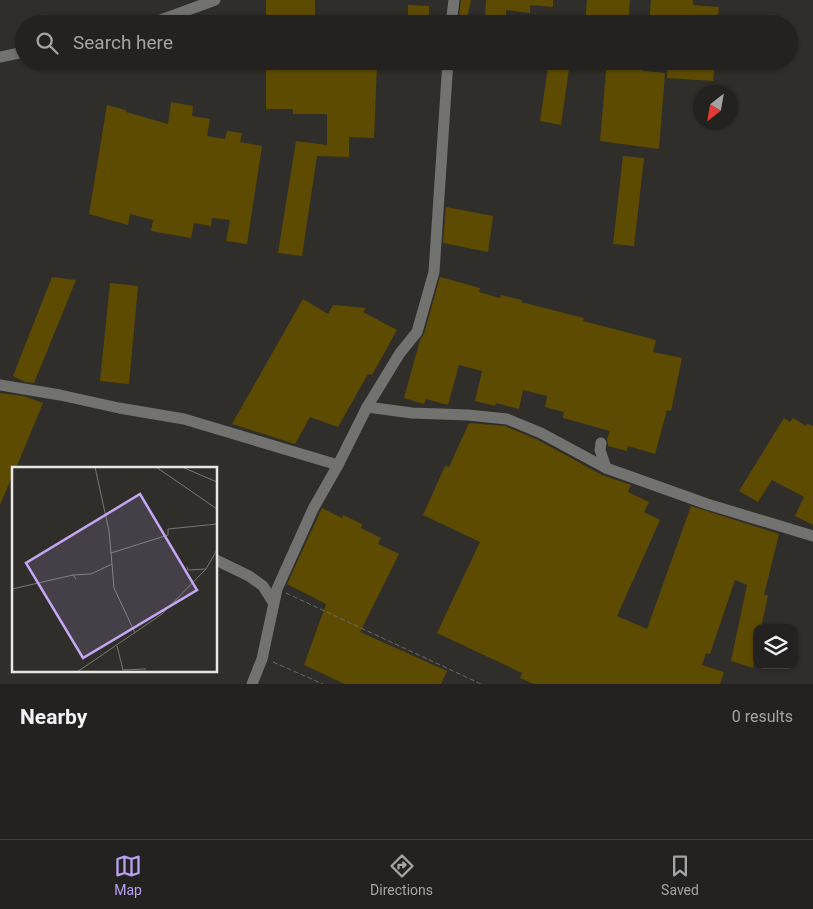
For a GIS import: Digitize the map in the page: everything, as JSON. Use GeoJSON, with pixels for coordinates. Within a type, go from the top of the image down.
{"type":"FeatureCollection","features":[{"type":"Feature","properties":{"kind":"street"},"geometry":{"type":"LineString","coordinates":[[174,15],[215,0]]}},
{"type":"Feature","properties":{"kind":"street"},"geometry":{"type":"LineString","coordinates":[[452,15],[454,0]]}},
{"type":"Feature","properties":{"kind":"street"},"geometry":{"type":"LineString","coordinates":[[0,57],[15,54]]}},
{"type":"Feature","properties":{"kind":"street"},"geometry":{"type":"LineString","coordinates":[[252,684],[262,659],[276,588],[313,509],[338,466],[367,406],[400,353],[417,332],[434,272],[447,70]]}},
{"type":"Feature","properties":{"kind":"street"},"geometry":{"type":"LineString","coordinates":[[0,385],[184,419],[338,466]]}},
{"type":"Feature","properties":{"kind":"street"},"geometry":{"type":"LineString","coordinates":[[367,406],[412,413],[508,419],[541,433],[606,468],[707,504],[813,536]]}},
{"type":"Feature","properties":{"kind":"street"},"geometry":{"type":"LineString","coordinates":[[601,443],[600,450],[606,468]]}},
{"type":"Feature","properties":{"kind":"street"},"geometry":{"type":"LineString","coordinates":[[218,561],[249,576],[263,586],[274,602]]}},
{"type":"Feature","properties":{"kind":"path"},"geometry":{"type":"LineString","coordinates":[[276,588],[481,684]]}},
{"type":"Feature","properties":{"kind":"path"},"geometry":{"type":"LineString","coordinates":[[262,659],[280,664],[323,684]]}},
{"type":"Feature","properties":{"kind":"building"},"geometry":{"type":"Polygon","coordinates":[[[266,0],[315,0],[315,15],[266,15],[266,0]]]}},
{"type":"Feature","properties":{"kind":"building"},"geometry":{"type":"Polygon","coordinates":[[[461,0],[471,0],[468,15],[459,15],[461,0]]]}},
{"type":"Feature","properties":{"kind":"building"},"geometry":{"type":"Polygon","coordinates":[[[486,0],[553,0],[553,7],[530,5],[530,13],[506,10],[506,15],[485,15],[486,0]]]}},
{"type":"Feature","properties":{"kind":"building"},"geometry":{"type":"Polygon","coordinates":[[[587,0],[630,0],[629,15],[586,15],[587,0]]]}},
{"type":"Feature","properties":{"kind":"building"},"geometry":{"type":"Polygon","coordinates":[[[651,0],[693,0],[693,5],[719,7],[718,15],[650,15],[651,0]]]}},
{"type":"Feature","properties":{"kind":"building"},"geometry":{"type":"Polygon","coordinates":[[[408,5],[429,6],[429,15],[408,15],[408,5]]]}},
{"type":"Feature","properties":{"kind":"building"},"geometry":{"type":"Polygon","coordinates":[[[266,70],[377,70],[374,138],[349,137],[349,157],[317,156],[302,256],[278,253],[296,141],[327,145],[327,114],[293,114],[293,109],[266,109],[266,70]]]}},
{"type":"Feature","properties":{"kind":"building"},"geometry":{"type":"Polygon","coordinates":[[[548,70],[569,70],[561,125],[540,121],[548,70]]]}},
{"type":"Feature","properties":{"kind":"building"},"geometry":{"type":"Polygon","coordinates":[[[606,70],[643,70],[665,73],[659,149],[600,141],[606,70]]]}},
{"type":"Feature","properties":{"kind":"building"},"geometry":{"type":"Polygon","coordinates":[[[667,70],[714,70],[713,81],[667,78],[667,70]]]}},
{"type":"Feature","properties":{"kind":"building"},"geometry":{"type":"Polygon","coordinates":[[[171,102],[193,106],[192,116],[210,119],[207,136],[225,139],[227,131],[242,133],[240,142],[262,146],[247,244],[226,241],[230,220],[212,218],[211,226],[194,223],[191,238],[151,231],[153,220],[130,214],[128,225],[89,214],[107,105],[168,124],[171,102]]]}},
{"type":"Feature","properties":{"kind":"building"},"geometry":{"type":"Polygon","coordinates":[[[623,156],[644,158],[634,246],[613,244],[623,156]]]}},
{"type":"Feature","properties":{"kind":"building"},"geometry":{"type":"Polygon","coordinates":[[[446,207],[493,216],[488,252],[443,243],[446,207]]]}},
{"type":"Feature","properties":{"kind":"building"},"geometry":{"type":"Polygon","coordinates":[[[52,277],[76,280],[34,383],[25,382],[13,376],[52,277]]]}},
{"type":"Feature","properties":{"kind":"building"},"geometry":{"type":"Polygon","coordinates":[[[440,277],[480,288],[479,292],[500,298],[501,295],[522,300],[521,302],[584,318],[583,321],[656,340],[653,352],[682,358],[671,411],[667,410],[655,454],[628,446],[627,451],[608,446],[607,439],[610,431],[563,418],[564,412],[545,407],[547,396],[523,390],[519,409],[496,403],[495,406],[475,401],[482,371],[459,365],[448,405],[426,399],[424,404],[404,398],[440,277]]]}},
{"type":"Feature","properties":{"kind":"building"},"geometry":{"type":"Polygon","coordinates":[[[110,283],[138,286],[129,384],[100,381],[110,283]]]}},
{"type":"Feature","properties":{"kind":"building"},"geometry":{"type":"Polygon","coordinates":[[[303,299],[328,314],[333,305],[366,308],[363,312],[397,330],[372,375],[368,374],[338,427],[310,417],[295,444],[232,424],[303,299]]]}},
{"type":"Feature","properties":{"kind":"building"},"geometry":{"type":"Polygon","coordinates":[[[0,393],[23,396],[43,403],[16,467],[12,467],[12,477],[0,505],[0,393]]]}},
{"type":"Feature","properties":{"kind":"building"},"geometry":{"type":"Polygon","coordinates":[[[784,418],[790,422],[793,418],[806,426],[807,424],[813,426],[813,525],[795,516],[804,497],[772,480],[758,502],[739,491],[784,418]]]}},
{"type":"Feature","properties":{"kind":"building"},"geometry":{"type":"Polygon","coordinates":[[[469,423],[505,426],[538,440],[602,475],[631,485],[628,492],[649,502],[644,512],[660,520],[617,616],[647,629],[691,506],[779,534],[764,595],[768,595],[762,624],[753,624],[753,668],[731,661],[747,585],[735,580],[710,654],[706,653],[702,665],[724,672],[720,684],[534,684],[520,678],[522,673],[437,633],[480,542],[423,515],[445,466],[449,467],[469,423]]]}},
{"type":"Feature","properties":{"kind":"building"},"geometry":{"type":"Polygon","coordinates":[[[322,508],[342,518],[343,515],[362,524],[361,528],[381,538],[378,544],[399,554],[360,632],[447,671],[441,684],[345,684],[304,665],[326,604],[287,584],[322,508]]]}}]}
